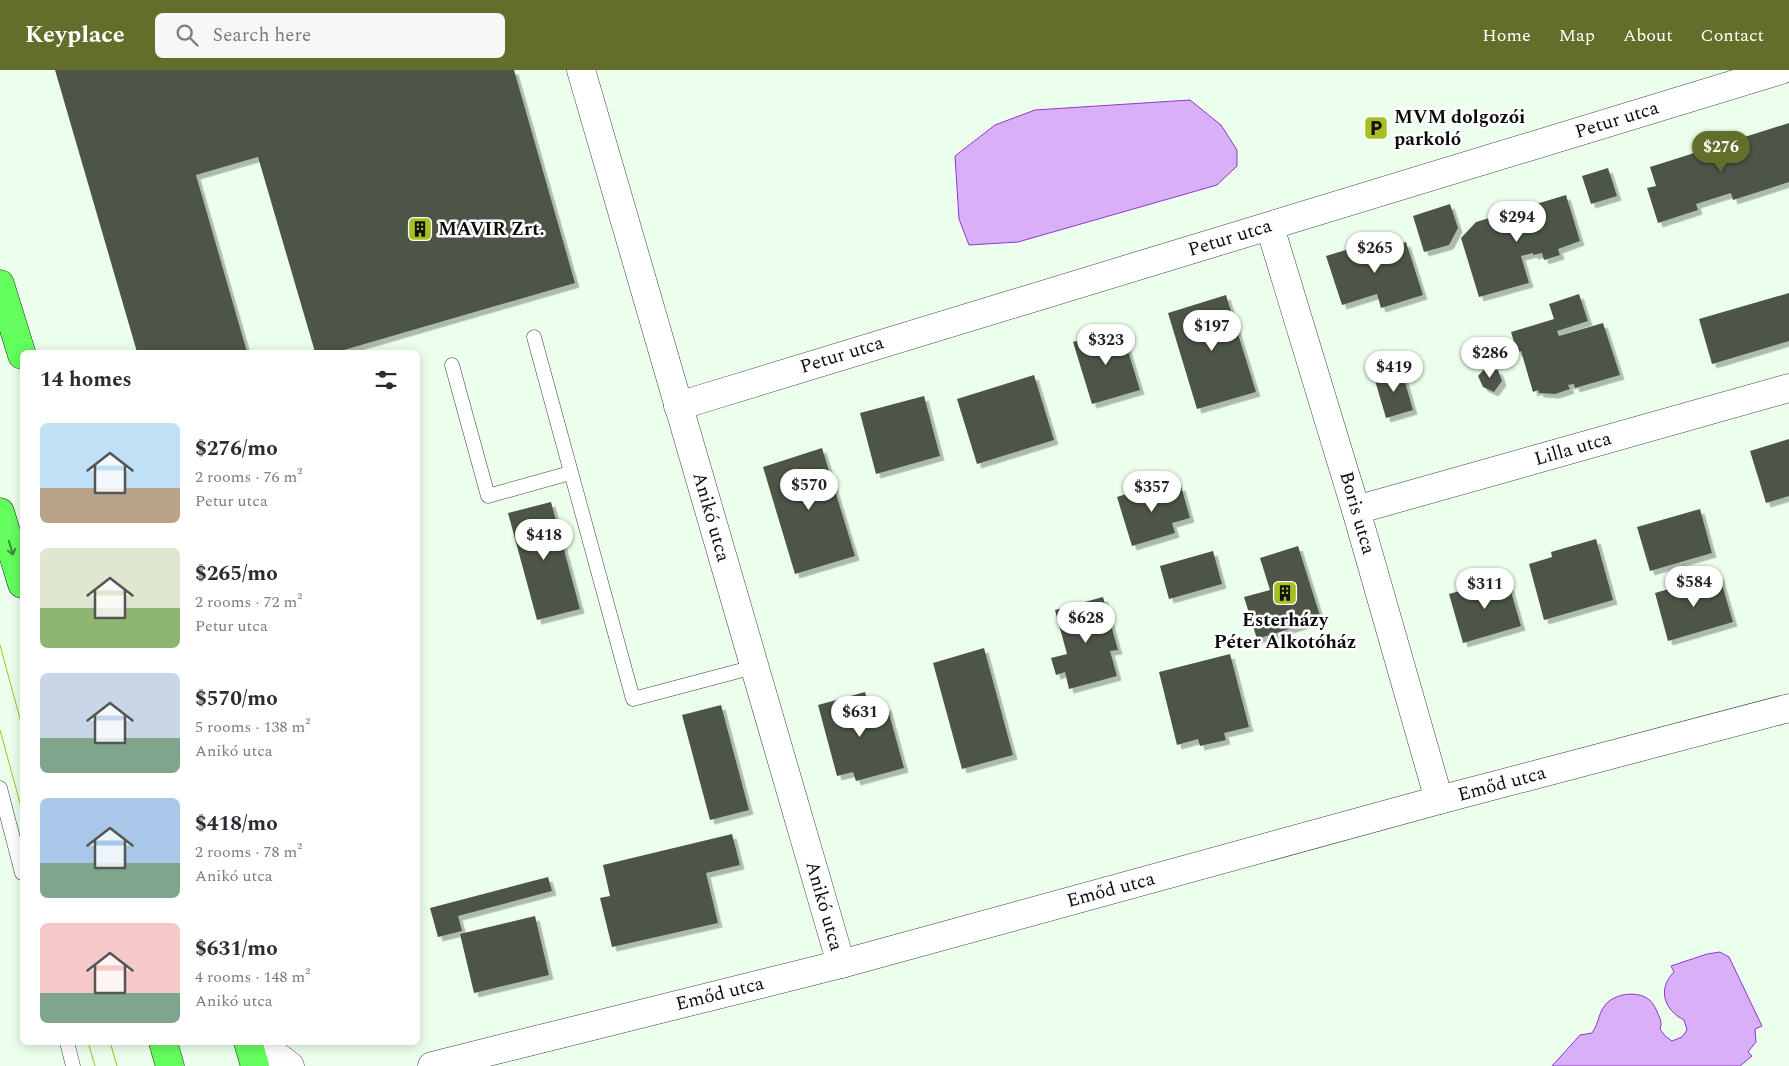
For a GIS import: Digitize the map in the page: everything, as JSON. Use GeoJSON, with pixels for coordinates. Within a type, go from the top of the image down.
{"type":"FeatureCollection","features":[{"type":"Feature","properties":{"kind":"main road"},"geometry":{"type":"LineString","coordinates":[[0,284],[20,350]]}},
{"type":"Feature","properties":{"kind":"main road"},"geometry":{"type":"LineString","coordinates":[[0,512],[20,577]]}},
{"type":"Feature","properties":{"kind":"main road"},"geometry":{"type":"LineString","coordinates":[[164,1045],[170,1066]]}},
{"type":"Feature","properties":{"kind":"main road"},"geometry":{"type":"LineString","coordinates":[[249,1045],[255,1066]]}},
{"type":"Feature","properties":{"kind":"street","name":"Anikó utca"},"geometry":{"type":"LineString","coordinates":[[582,70],[841,964]]}},
{"type":"Feature","properties":{"kind":"street","name":"Petur utca"},"geometry":{"type":"LineString","coordinates":[[678,406],[1781,70]]}},
{"type":"Feature","properties":{"kind":"street","name":"Boris utca"},"geometry":{"type":"LineString","coordinates":[[1270,226],[1356,510],[1439,800]]}},
{"type":"Feature","properties":{"kind":"street","name":"Lilla utca"},"geometry":{"type":"LineString","coordinates":[[1356,510],[1789,388]]}},
{"type":"Feature","properties":{"kind":"street","name":"Emőd utca"},"geometry":{"type":"LineString","coordinates":[[432,1066],[841,964],[1439,800],[1789,708]]}},
{"type":"Feature","properties":{"kind":"street"},"geometry":{"type":"LineString","coordinates":[[262,1045],[290,1066]]}},
{"type":"Feature","properties":{"kind":"lane"},"geometry":{"type":"LineString","coordinates":[[534,337],[633,699],[754,667]]}},
{"type":"Feature","properties":{"kind":"lane"},"geometry":{"type":"LineString","coordinates":[[452,365],[488,496],[570,473]]}},
{"type":"Feature","properties":{"kind":"lane"},"geometry":{"type":"LineString","coordinates":[[0,788],[20,865]]}},
{"type":"Feature","properties":{"kind":"lane"},"geometry":{"type":"LineString","coordinates":[[68,1045],[73,1066]]}},
{"type":"Feature","properties":{"kind":"shaded area"},"geometry":{"type":"Polygon","coordinates":[[[1190,100],[1221,125],[1237,150],[1237,166],[1217,185],[1018,242],[969,245],[959,219],[955,156],[995,125],[1035,110],[1190,100]]]}},
{"type":"Feature","properties":{"kind":"shaded area"},"geometry":{"type":"Polygon","coordinates":[[[1720,952],[1729,957],[1762,1026],[1755,1029],[1756,1042],[1748,1052],[1752,1056],[1740,1066],[1552,1066],[1580,1035],[1592,1033],[1607,1003],[1624,995],[1644,996],[1649,999],[1661,1021],[1660,1029],[1665,1036],[1672,1041],[1682,1037],[1687,1030],[1684,1020],[1672,1011],[1665,999],[1666,985],[1674,972],[1671,966],[1707,954],[1720,952]]]}},
{"type":"Feature","properties":{"kind":"building","name":"MAVIR Zrt."},"geometry":{"type":"Polygon","coordinates":[[[55,70],[514,70],[575,283],[344,350],[314,350],[258,157],[196,175],[246,350],[136,350],[55,70]]]}},
{"type":"Feature","properties":{"kind":"building"},"geometry":{"type":"Polygon","coordinates":[[[1789,123],[1789,182],[1733,200],[1731,193],[1696,204],[1698,210],[1658,223],[1647,188],[1656,186],[1650,167],[1789,123]]]}},
{"type":"Feature","properties":{"kind":"building"},"geometry":{"type":"Polygon","coordinates":[[[1608,168],[1617,196],[1591,204],[1582,176],[1608,168]]]}},
{"type":"Feature","properties":{"kind":"building"},"geometry":{"type":"Polygon","coordinates":[[[1566,195],[1580,241],[1558,249],[1560,255],[1544,260],[1542,253],[1521,256],[1529,283],[1479,297],[1461,238],[1476,222],[1566,195]]]}},
{"type":"Feature","properties":{"kind":"building"},"geometry":{"type":"Polygon","coordinates":[[[1450,204],[1458,228],[1449,245],[1424,252],[1413,216],[1450,204]]]}},
{"type":"Feature","properties":{"kind":"building"},"geometry":{"type":"Polygon","coordinates":[[[1372,242],[1374,251],[1406,242],[1423,295],[1381,308],[1377,294],[1342,305],[1326,256],[1372,242]]]}},
{"type":"Feature","properties":{"kind":"building"},"geometry":{"type":"Polygon","coordinates":[[[1789,293],[1789,341],[1712,364],[1699,319],[1789,293]]]}},
{"type":"Feature","properties":{"kind":"building"},"geometry":{"type":"Polygon","coordinates":[[[1579,294],[1588,321],[1557,331],[1559,336],[1603,323],[1620,375],[1575,388],[1574,384],[1568,385],[1570,389],[1555,394],[1539,393],[1538,390],[1533,392],[1521,351],[1517,352],[1511,332],[1554,319],[1549,304],[1579,294]]]}},
{"type":"Feature","properties":{"kind":"building"},"geometry":{"type":"Polygon","coordinates":[[[1226,295],[1256,392],[1197,409],[1168,313],[1226,295]]]}},
{"type":"Feature","properties":{"kind":"building"},"geometry":{"type":"Polygon","coordinates":[[[1121,328],[1140,390],[1092,404],[1073,342],[1121,328]]]}},
{"type":"Feature","properties":{"kind":"building"},"geometry":{"type":"Polygon","coordinates":[[[1486,367],[1498,370],[1502,381],[1494,392],[1483,387],[1478,376],[1486,367]]]}},
{"type":"Feature","properties":{"kind":"building"},"geometry":{"type":"Polygon","coordinates":[[[1401,368],[1413,410],[1386,418],[1374,377],[1401,368]]]}},
{"type":"Feature","properties":{"kind":"building"},"geometry":{"type":"Polygon","coordinates":[[[1034,375],[1054,440],[977,464],[957,399],[1034,375]]]}},
{"type":"Feature","properties":{"kind":"building"},"geometry":{"type":"Polygon","coordinates":[[[924,396],[940,456],[876,474],[860,413],[924,396]]]}},
{"type":"Feature","properties":{"kind":"building"},"geometry":{"type":"Polygon","coordinates":[[[1789,439],[1789,496],[1766,503],[1750,451],[1789,439]]]}},
{"type":"Feature","properties":{"kind":"building"},"geometry":{"type":"Polygon","coordinates":[[[822,448],[855,556],[795,574],[763,467],[822,448]]]}},
{"type":"Feature","properties":{"kind":"building"},"geometry":{"type":"Polygon","coordinates":[[[1160,483],[1163,492],[1181,486],[1190,518],[1172,523],[1175,533],[1132,546],[1117,497],[1160,483]]]}},
{"type":"Feature","properties":{"kind":"building"},"geometry":{"type":"Polygon","coordinates":[[[551,502],[580,609],[537,620],[508,513],[551,502]]]}},
{"type":"Feature","properties":{"kind":"building"},"geometry":{"type":"Polygon","coordinates":[[[1700,509],[1712,553],[1650,571],[1637,527],[1700,509]]]}},
{"type":"Feature","properties":{"kind":"building"},"geometry":{"type":"Polygon","coordinates":[[[1596,539],[1613,600],[1544,620],[1529,564],[1552,557],[1551,552],[1596,539]]]}},
{"type":"Feature","properties":{"kind":"building","name":"Esterházy Péter Alkotóház"},"geometry":{"type":"Polygon","coordinates":[[[1298,546],[1321,619],[1257,639],[1244,597],[1270,590],[1260,558],[1298,546]]]}},
{"type":"Feature","properties":{"kind":"building"},"geometry":{"type":"Polygon","coordinates":[[[1213,551],[1222,584],[1169,599],[1160,566],[1213,551]]]}},
{"type":"Feature","properties":{"kind":"building"},"geometry":{"type":"Polygon","coordinates":[[[1719,574],[1733,622],[1668,641],[1655,593],[1719,574]]]}},
{"type":"Feature","properties":{"kind":"building"},"geometry":{"type":"Polygon","coordinates":[[[1507,578],[1521,626],[1463,643],[1449,594],[1507,578]]]}},
{"type":"Feature","properties":{"kind":"building"},"geometry":{"type":"Polygon","coordinates":[[[1103,597],[1118,650],[1110,651],[1117,676],[1069,689],[1065,672],[1056,675],[1051,658],[1067,654],[1055,610],[1103,597]]]}},
{"type":"Feature","properties":{"kind":"building"},"geometry":{"type":"Polygon","coordinates":[[[984,648],[1013,755],[962,769],[933,663],[984,648]]]}},
{"type":"Feature","properties":{"kind":"building"},"geometry":{"type":"Polygon","coordinates":[[[1230,654],[1249,727],[1224,733],[1226,740],[1200,746],[1198,739],[1177,745],[1159,672],[1230,654]]]}},
{"type":"Feature","properties":{"kind":"building"},"geometry":{"type":"Polygon","coordinates":[[[865,692],[870,710],[887,706],[904,768],[856,781],[853,772],[837,776],[818,705],[865,692]]]}},
{"type":"Feature","properties":{"kind":"building"},"geometry":{"type":"Polygon","coordinates":[[[721,705],[749,810],[710,820],[682,715],[721,705]]]}},
{"type":"Feature","properties":{"kind":"building"},"geometry":{"type":"Polygon","coordinates":[[[732,834],[740,865],[706,873],[718,923],[612,947],[600,898],[610,896],[603,865],[732,834]]]}},
{"type":"Feature","properties":{"kind":"building"},"geometry":{"type":"Polygon","coordinates":[[[548,877],[552,891],[458,916],[462,931],[438,937],[430,908],[548,877]]]}},
{"type":"Feature","properties":{"kind":"building"},"geometry":{"type":"Polygon","coordinates":[[[535,916],[549,975],[474,993],[460,934],[535,916]]]}},
{"type":"Feature","properties":{"kind":"tram line"},"geometry":{"type":"LineString","coordinates":[[0,645],[20,719]]}},
{"type":"Feature","properties":{"kind":"tram line"},"geometry":{"type":"LineString","coordinates":[[0,730],[20,803]]}},
{"type":"Feature","properties":{"kind":"tram line"},"geometry":{"type":"LineString","coordinates":[[89,1045],[95,1066]]}},
{"type":"Feature","properties":{"kind":"tram line"},"geometry":{"type":"LineString","coordinates":[[111,1045],[117,1066]]}},
{"type":"Feature","properties":{"kind":"place","name":"MVM dolgozói parkoló"},"geometry":{"type":"Point","coordinates":[1376,128]}},
{"type":"Feature","properties":{"kind":"place","name":"MAVIR Zrt."},"geometry":{"type":"Point","coordinates":[420,229]}},
{"type":"Feature","properties":{"kind":"place","name":"Esterházy Péter Alkotóház"},"geometry":{"type":"Point","coordinates":[1285,593]}}]}
